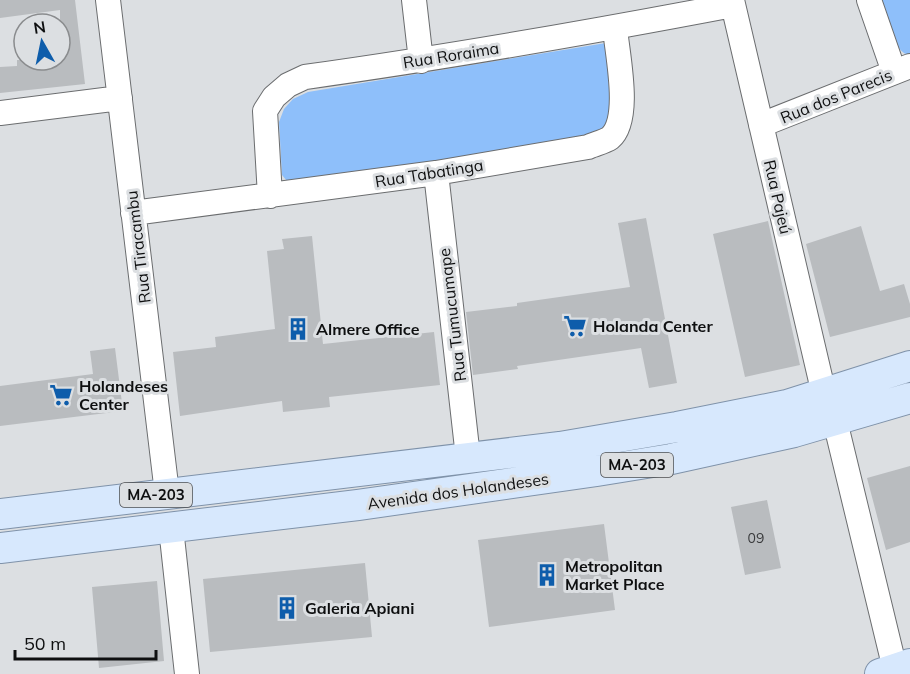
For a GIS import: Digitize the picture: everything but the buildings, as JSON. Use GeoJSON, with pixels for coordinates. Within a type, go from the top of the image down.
{"type":"FeatureCollection","features":[{"type":"Feature","properties":{"kind":"main road","name":"Avenida dos Holandeses"},"geometry":{"type":"LineString","coordinates":[[0,548],[358,505],[671,459],[829,407],[910,366]]}},
{"type":"Feature","properties":{"kind":"main road","name":"Avenida dos Holandeses"},"geometry":{"type":"LineString","coordinates":[[0,514],[560,447],[787,405],[829,407],[910,398]]}},
{"type":"Feature","properties":{"kind":"main road"},"geometry":{"type":"LineString","coordinates":[[105,536],[113,528],[124,524],[238,508],[245,504],[248,498],[246,484]]}},
{"type":"Feature","properties":{"kind":"main road"},"geometry":{"type":"LineString","coordinates":[[0,521],[43,516],[67,505]]}},
{"type":"Feature","properties":{"kind":"street","name":"Rua Tiracambu"},"geometry":{"type":"LineString","coordinates":[[108,0],[167,493]]}},
{"type":"Feature","properties":{"kind":"street"},"geometry":{"type":"LineString","coordinates":[[414,0],[421,61]]}},
{"type":"Feature","properties":{"kind":"street"},"geometry":{"type":"LineString","coordinates":[[869,0],[902,69]]}},
{"type":"Feature","properties":{"kind":"street","name":"Rua Roraima"},"geometry":{"type":"LineString","coordinates":[[270,196],[265,111],[274,97],[288,85],[305,77],[421,61],[615,28],[733,2]]}},
{"type":"Feature","properties":{"kind":"street","name":"Rua Pajeú"},"geometry":{"type":"LineString","coordinates":[[733,2],[829,407],[895,669]]}},
{"type":"Feature","properties":{"kind":"street","name":"Rua Tabatinga"},"geometry":{"type":"LineString","coordinates":[[134,213],[436,173],[588,147],[609,138],[618,126],[622,109],[615,28]]}},
{"type":"Feature","properties":{"kind":"street","name":"Rua dos Parecis"},"geometry":{"type":"LineString","coordinates":[[761,125],[902,69]]}},
{"type":"Feature","properties":{"kind":"street"},"geometry":{"type":"LineString","coordinates":[[0,113],[120,98]]}},
{"type":"Feature","properties":{"kind":"street","name":"Rua Tumucumape"},"geometry":{"type":"LineString","coordinates":[[436,173],[468,457]]}},
{"type":"Feature","properties":{"kind":"street"},"geometry":{"type":"LineString","coordinates":[[171,528],[187,674]]}},
{"type":"Feature","properties":{"kind":"shaded area"},"geometry":{"type":"Polygon","coordinates":[[[880,0],[910,0],[910,55],[904,53],[894,41],[880,0]]]}},
{"type":"Feature","properties":{"kind":"shaded area"},"geometry":{"type":"Polygon","coordinates":[[[606,43],[611,119],[605,131],[587,138],[291,186],[282,175],[279,122],[284,109],[293,99],[308,92],[606,43]]]}},
{"type":"Feature","properties":{"kind":"place","name":"Holanda Center"},"geometry":{"type":"Point","coordinates":[575,326]}},
{"type":"Feature","properties":{"kind":"place","name":"Almere Office"},"geometry":{"type":"Point","coordinates":[298,329]}},
{"type":"Feature","properties":{"kind":"place","name":"Holandeses Center"},"geometry":{"type":"Point","coordinates":[61,395]}},
{"type":"Feature","properties":{"kind":"place","name":"Metropolitan Market Place"},"geometry":{"type":"Point","coordinates":[547,575]}},
{"type":"Feature","properties":{"kind":"place","name":"Galeria Apiani"},"geometry":{"type":"Point","coordinates":[287,608]}}]}
